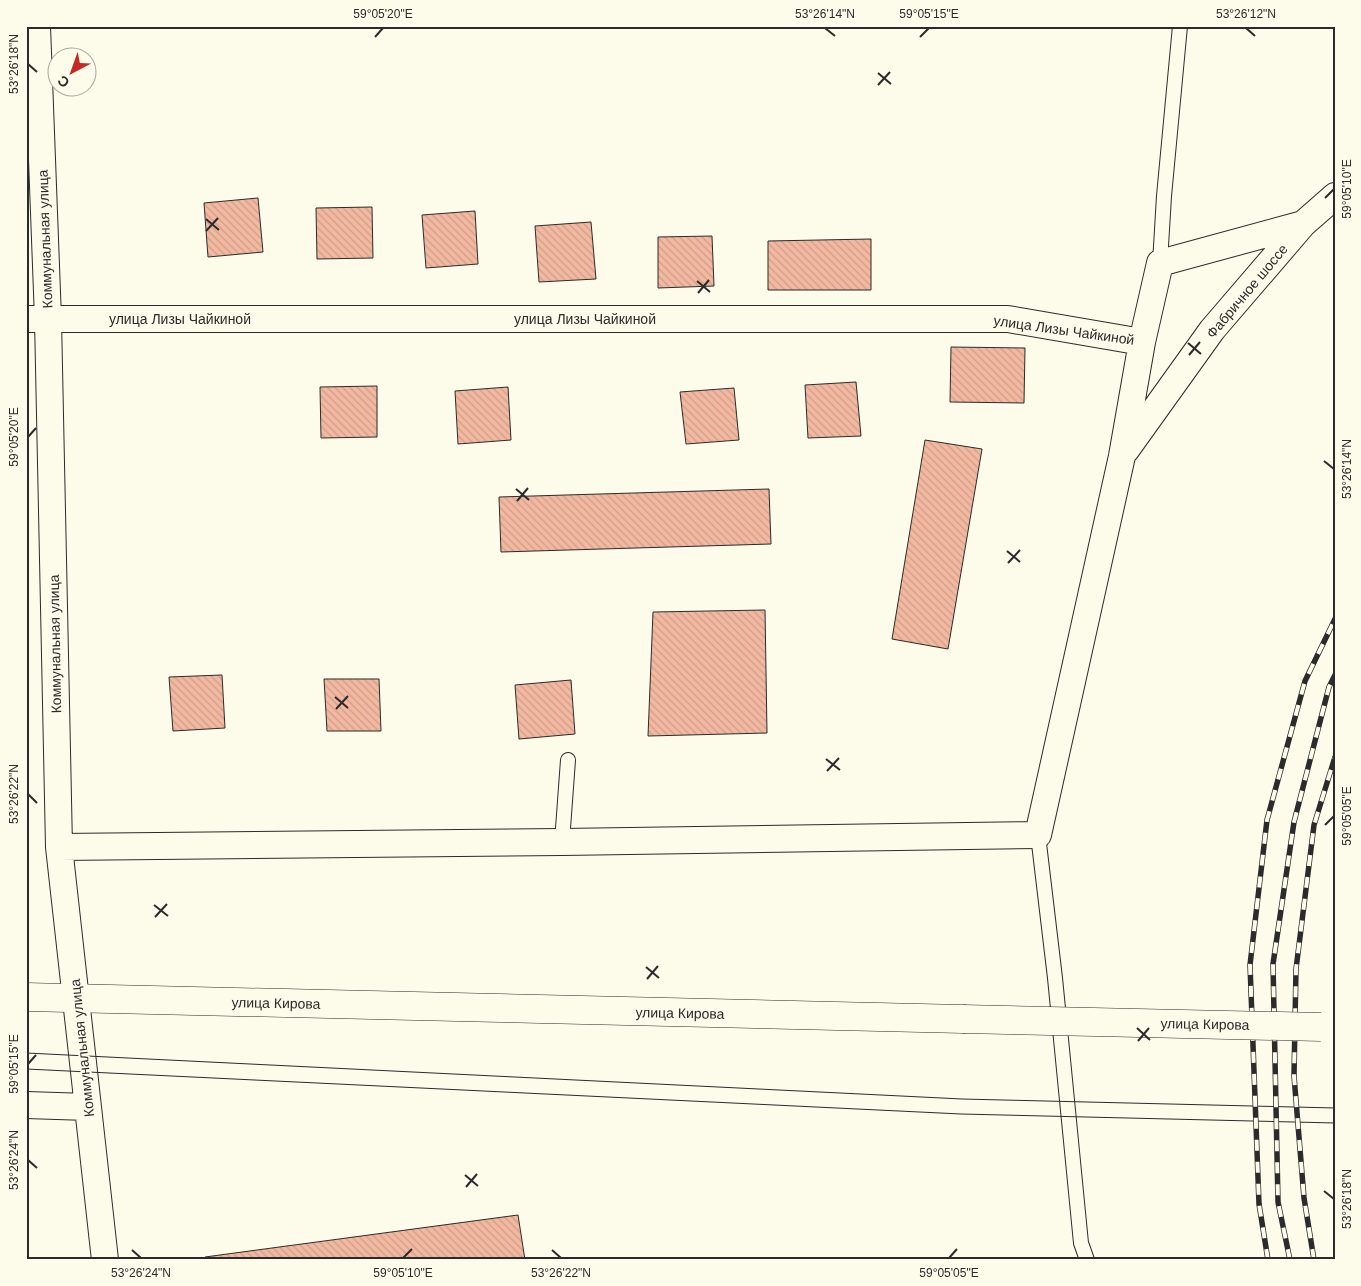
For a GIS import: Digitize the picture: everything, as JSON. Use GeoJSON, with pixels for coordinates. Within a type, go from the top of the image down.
{"type":"FeatureCollection","features":[{"type":"Feature","properties":{"kind":"main road","name":"улица Кирова"},"geometry":{"type":"LineString","coordinates":[[26,997],[1328,1027]]}},
{"type":"Feature","properties":{"kind":"street","name":"Коммунальная улица"},"geometry":{"type":"LineString","coordinates":[[37,26],[37,319],[59,847],[106,1260]]}},
{"type":"Feature","properties":{"kind":"street","name":"Фабричное шоссе"},"geometry":{"type":"LineString","coordinates":[[1122,456],[1212,330],[1303,224],[1335,196]]}},
{"type":"Feature","properties":{"kind":"street","name":"Фабричное шоссе"},"geometry":{"type":"LineString","coordinates":[[1160,263],[1303,224]]}},
{"type":"Feature","properties":{"kind":"street"},"geometry":{"type":"LineString","coordinates":[[59,847],[1038,835],[1122,456],[1142,342],[1160,263]]}},
{"type":"Feature","properties":{"kind":"street","name":"улица Лизы Чайкиной"},"geometry":{"type":"LineString","coordinates":[[37,319],[1008,319],[1142,342]]}},
{"type":"Feature","properties":{"kind":"street"},"geometry":{"type":"LineString","coordinates":[[26,1106],[88,1107]]}},
{"type":"Feature","properties":{"kind":"lane"},"geometry":{"type":"LineString","coordinates":[[1160,263],[1164,196],[1180,26]]}},
{"type":"Feature","properties":{"kind":"lane"},"geometry":{"type":"LineString","coordinates":[[562,842],[568,760]]}},
{"type":"Feature","properties":{"kind":"lane"},"geometry":{"type":"LineString","coordinates":[[1038,835],[1055,978],[1082,1243],[1086,1260]]}},
{"type":"Feature","properties":{"kind":"building"},"geometry":{"type":"Polygon","coordinates":[[[258,198],[263,252],[208,257],[204,203],[258,198]]]}},
{"type":"Feature","properties":{"kind":"building"},"geometry":{"type":"Polygon","coordinates":[[[372,207],[373,258],[317,259],[316,208],[372,207]]]}},
{"type":"Feature","properties":{"kind":"building"},"geometry":{"type":"Polygon","coordinates":[[[475,211],[478,264],[426,268],[422,215],[475,211]]]}},
{"type":"Feature","properties":{"kind":"building"},"geometry":{"type":"Polygon","coordinates":[[[591,222],[596,279],[539,282],[535,226],[591,222]]]}},
{"type":"Feature","properties":{"kind":"building"},"geometry":{"type":"Polygon","coordinates":[[[712,236],[714,286],[658,288],[658,237],[712,236]]]}},
{"type":"Feature","properties":{"kind":"building"},"geometry":{"type":"Polygon","coordinates":[[[871,239],[871,290],[768,290],[768,241],[871,239]]]}},
{"type":"Feature","properties":{"kind":"building"},"geometry":{"type":"Polygon","coordinates":[[[951,347],[1025,348],[1024,403],[950,402],[951,347]]]}},
{"type":"Feature","properties":{"kind":"building"},"geometry":{"type":"Polygon","coordinates":[[[856,382],[861,436],[808,438],[805,385],[856,382]]]}},
{"type":"Feature","properties":{"kind":"building"},"geometry":{"type":"Polygon","coordinates":[[[377,386],[377,437],[321,438],[320,387],[377,386]]]}},
{"type":"Feature","properties":{"kind":"building"},"geometry":{"type":"Polygon","coordinates":[[[508,387],[511,440],[458,444],[455,391],[508,387]]]}},
{"type":"Feature","properties":{"kind":"building"},"geometry":{"type":"Polygon","coordinates":[[[734,388],[739,440],[686,444],[680,392],[734,388]]]}},
{"type":"Feature","properties":{"kind":"building"},"geometry":{"type":"Polygon","coordinates":[[[925,440],[982,449],[948,649],[892,639],[925,440]]]}},
{"type":"Feature","properties":{"kind":"building"},"geometry":{"type":"Polygon","coordinates":[[[769,489],[771,544],[501,552],[499,497],[769,489]]]}},
{"type":"Feature","properties":{"kind":"building"},"geometry":{"type":"Polygon","coordinates":[[[765,610],[767,733],[648,736],[653,612],[765,610]]]}},
{"type":"Feature","properties":{"kind":"building"},"geometry":{"type":"Polygon","coordinates":[[[222,675],[225,728],[173,731],[169,677],[222,675]]]}},
{"type":"Feature","properties":{"kind":"building"},"geometry":{"type":"Polygon","coordinates":[[[324,679],[379,679],[381,731],[327,731],[324,679]]]}},
{"type":"Feature","properties":{"kind":"building"},"geometry":{"type":"Polygon","coordinates":[[[571,680],[575,734],[519,739],[515,685],[571,680]]]}},
{"type":"Feature","properties":{"kind":"building"},"geometry":{"type":"Polygon","coordinates":[[[518,1215],[525,1260],[205,1260],[205,1257],[518,1215]]]}},
{"type":"Feature","properties":{"kind":"tram line"},"geometry":{"type":"LineString","coordinates":[[26,1053],[962,1099],[1335,1108]]}},
{"type":"Feature","properties":{"kind":"tram line"},"geometry":{"type":"LineString","coordinates":[[26,1069],[961,1114],[1335,1123]]}},
{"type":"Feature","properties":{"kind":"railway"},"geometry":{"type":"LineString","coordinates":[[1268,1260],[1259,1204],[1250,965],[1267,820],[1305,681],[1335,619]]}},
{"type":"Feature","properties":{"kind":"railway"},"geometry":{"type":"LineString","coordinates":[[1290,1260],[1278,1202],[1273,964],[1294,822],[1329,687],[1335,675]]}},
{"type":"Feature","properties":{"kind":"railway"},"geometry":{"type":"LineString","coordinates":[[1314,1260],[1304,1198],[1294,1076],[1296,969],[1314,825],[1335,757]]}}]}
